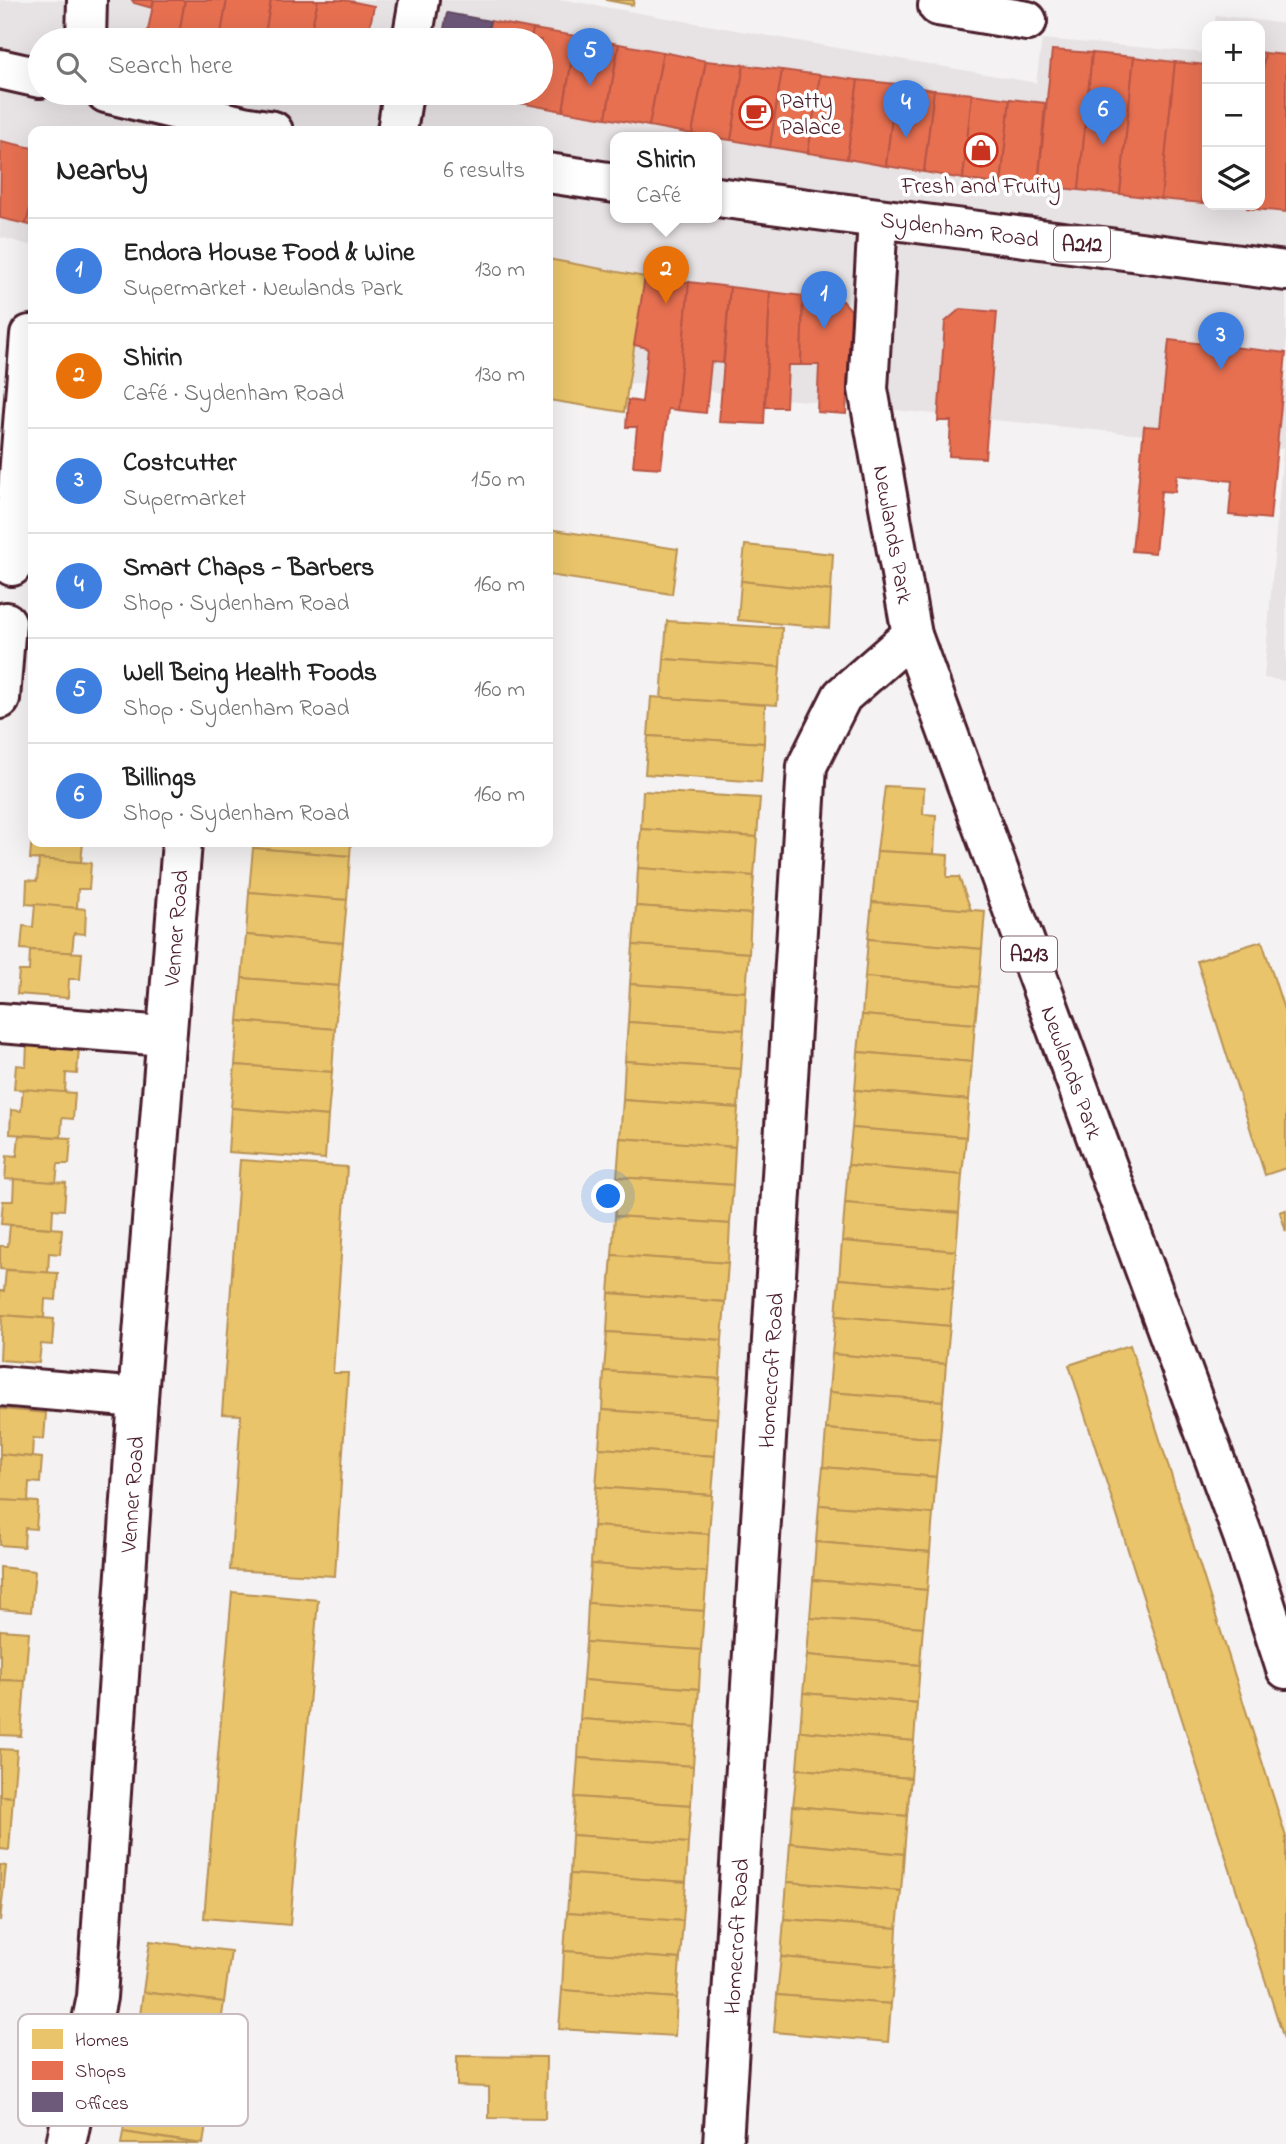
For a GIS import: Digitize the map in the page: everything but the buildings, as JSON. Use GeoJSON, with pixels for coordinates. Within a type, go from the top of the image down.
{"type":"FeatureCollection","features":[{"type":"Feature","properties":{"kind":"street"},"geometry":{"type":"LineString","coordinates":[[86,0],[86,28]]}},
{"type":"Feature","properties":{"kind":"street"},"geometry":{"type":"LineString","coordinates":[[414,28],[419,0]]}},
{"type":"Feature","properties":{"kind":"street"},"geometry":{"type":"LineString","coordinates":[[929,2],[1027,22]]}},
{"type":"Feature","properties":{"kind":"street"},"geometry":{"type":"LineString","coordinates":[[0,69],[28,75]]}},
{"type":"Feature","properties":{"kind":"street"},"geometry":{"type":"LineString","coordinates":[[156,105],[243,126]]}},
{"type":"Feature","properties":{"kind":"street"},"geometry":{"type":"LineString","coordinates":[[398,126],[401,105]]}},
{"type":"Feature","properties":{"kind":"street"},"geometry":{"type":"LineString","coordinates":[[553,174],[610,182]]}},
{"type":"Feature","properties":{"kind":"street","name":"Sydenham Road"},"geometry":{"type":"LineString","coordinates":[[722,198],[1286,271]]}},
{"type":"Feature","properties":{"kind":"street","name":"Newlands Park"},"geometry":{"type":"LineString","coordinates":[[878,219],[868,389],[912,635],[1238,1523],[1286,1669]]}},
{"type":"Feature","properties":{"kind":"street"},"geometry":{"type":"LineString","coordinates":[[12,566],[28,361]]}},
{"type":"Feature","properties":{"kind":"street","name":"Homecroft Road"},"geometry":{"type":"LineString","coordinates":[[723,2144],[807,766],[842,696],[912,635]]}},
{"type":"Feature","properties":{"kind":"street"},"geometry":{"type":"LineString","coordinates":[[0,699],[14,645]]}},
{"type":"Feature","properties":{"kind":"street","name":"Venner Road"},"geometry":{"type":"LineString","coordinates":[[93,2014],[97,1997],[138,1398],[182,847]]}},
{"type":"Feature","properties":{"kind":"street"},"geometry":{"type":"LineString","coordinates":[[0,1023],[165,1036]]}},
{"type":"Feature","properties":{"kind":"street"},"geometry":{"type":"LineString","coordinates":[[0,1386],[138,1398]]}},
{"type":"Feature","properties":{"kind":"street","name":"Venner Road"},"geometry":{"type":"LineString","coordinates":[[66,2144],[70,2126]]}},
{"type":"Feature","properties":{"kind":"shaded area"},"geometry":{"type":"Polygon","coordinates":[[[0,0],[565,0],[1036,83],[1042,39],[1202,53],[1202,210],[1265,210],[1265,21],[1286,24],[1286,681],[1264,678],[1283,449],[553,376],[553,126],[28,126],[28,245],[0,237],[0,0]]]}},
{"type":"Feature","properties":{"kind":"shaded area"},"geometry":{"type":"Polygon","coordinates":[[[1216,15],[1263,21],[1215,21],[1216,15]]]}},
{"type":"Feature","properties":{"kind":"place","name":"Well Being Health Foods"},"geometry":{"type":"Point","coordinates":[590,86]}},
{"type":"Feature","properties":{"kind":"place","name":"Patty Palace"},"geometry":{"type":"Point","coordinates":[756,113]}},
{"type":"Feature","properties":{"kind":"place","name":"Smart Chaps - Barbers"},"geometry":{"type":"Point","coordinates":[906,138]}},
{"type":"Feature","properties":{"kind":"place","name":"Billings"},"geometry":{"type":"Point","coordinates":[1103,145]}},
{"type":"Feature","properties":{"kind":"place","name":"Fresh and Fruity"},"geometry":{"type":"Point","coordinates":[981,150]}},
{"type":"Feature","properties":{"kind":"place","name":"Shirin"},"geometry":{"type":"Point","coordinates":[666,304]}},
{"type":"Feature","properties":{"kind":"place","name":"Endora House Food & Wine"},"geometry":{"type":"Point","coordinates":[824,329]}},
{"type":"Feature","properties":{"kind":"place","name":"Costcutter"},"geometry":{"type":"Point","coordinates":[1221,370]}}]}
